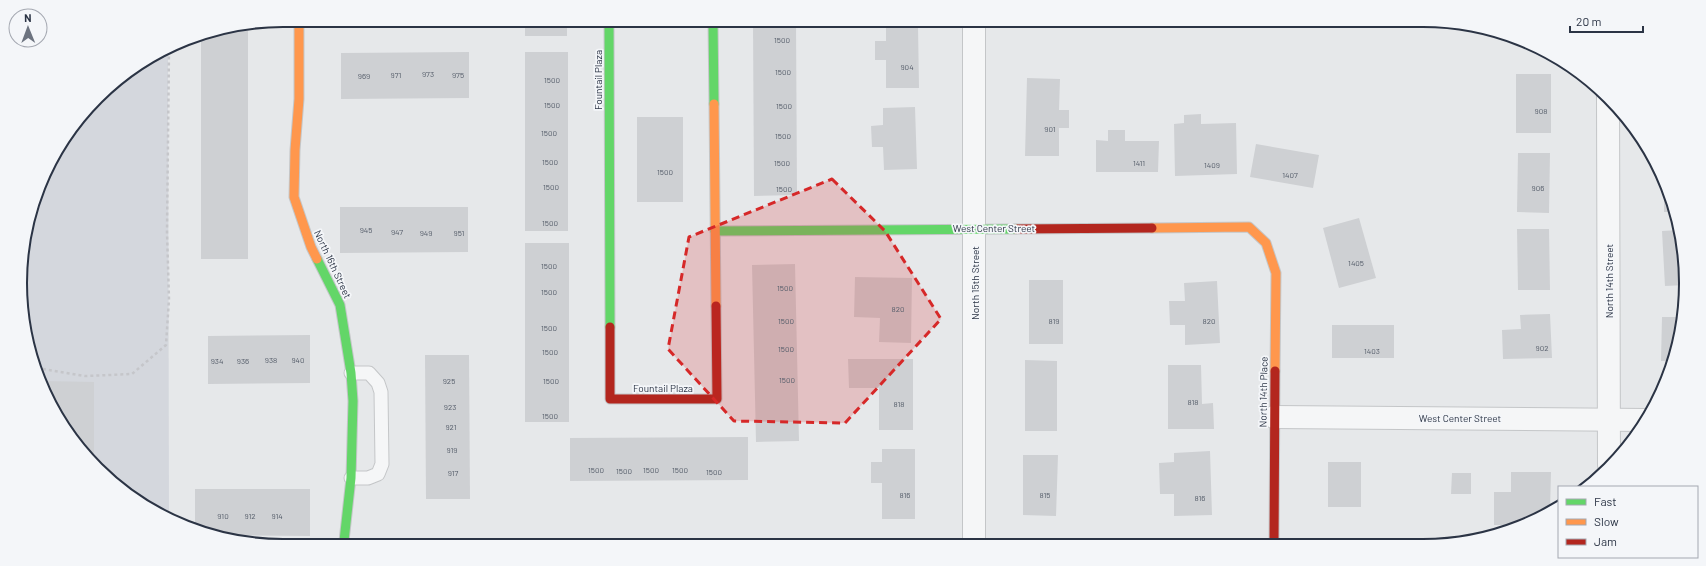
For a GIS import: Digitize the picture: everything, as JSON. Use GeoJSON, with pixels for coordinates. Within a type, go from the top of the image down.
{"type":"FeatureCollection","features":[{"type":"Feature","properties":{"kind":"street","name":"North 16th Street"},"geometry":{"type":"LineString","coordinates":[[299,27],[299,99],[295,150],[294,197],[311,247],[340,305],[351,372],[353,401],[351,478],[344,539]]}},
{"type":"Feature","properties":{"kind":"street","name":"Fountail Plaza"},"geometry":{"type":"LineString","coordinates":[[609,27],[610,399],[717,399],[713,27]]}},
{"type":"Feature","properties":{"kind":"street","name":"North 15th Street"},"geometry":{"type":"LineString","coordinates":[[974,27],[974,539]]}},
{"type":"Feature","properties":{"kind":"street","name":"North 14th Street"},"geometry":{"type":"LineString","coordinates":[[1608,106],[1609,459]]}},
{"type":"Feature","properties":{"kind":"street","name":"West Center Street"},"geometry":{"type":"LineString","coordinates":[[715,231],[1249,227],[1266,243]]}},
{"type":"Feature","properties":{"kind":"street","name":"North 14th Place"},"geometry":{"type":"LineString","coordinates":[[1266,243],[1276,273],[1274,539]]}},
{"type":"Feature","properties":{"kind":"street","name":"West Center Street"},"geometry":{"type":"LineString","coordinates":[[1274,417],[1639,420]]}},
{"type":"Feature","properties":{"kind":"lane"},"geometry":{"type":"LineString","coordinates":[[351,372],[369,373],[378,383],[381,392],[382,464],[378,474],[368,478],[351,478]]}},
{"type":"Feature","properties":{"kind":"path"},"geometry":{"type":"LineString","coordinates":[[42,369],[85,376],[132,374],[166,345],[169,299],[167,232],[169,54]]}},
{"type":"Feature","properties":{"kind":"highlighted area"},"geometry":{"type":"Polygon","coordinates":[[[832,179],[885,231],[941,319],[845,423],[734,421],[668,349],[689,237],[832,179]]]}},
{"type":"Feature","properties":{"kind":"shaded area"},"geometry":{"type":"Polygon","coordinates":[[[168,54],[169,512],[127,486],[102,464],[80,439],[61,411],[46,381],[36,349],[29,316],[27,283],[29,250],[36,217],[46,185],[61,155],[80,127],[102,102],[127,80],[168,54]]]}},
{"type":"Feature","properties":{"kind":"building"},"geometry":{"type":"Polygon","coordinates":[[[525,27],[567,27],[567,36],[525,36],[525,27]]]}},
{"type":"Feature","properties":{"kind":"building"},"geometry":{"type":"Polygon","coordinates":[[[753,27],[796,27],[797,195],[754,196],[753,27]]]}},
{"type":"Feature","properties":{"kind":"building"},"geometry":{"type":"Polygon","coordinates":[[[886,27],[918,27],[919,88],[886,88],[886,60],[875,60],[875,41],[886,41],[886,27]]]}},
{"type":"Feature","properties":{"kind":"building"},"geometry":{"type":"Polygon","coordinates":[[[248,31],[248,259],[201,259],[201,41],[233,32],[248,31]]]}},
{"type":"Feature","properties":{"kind":"building"},"geometry":{"type":"Polygon","coordinates":[[[469,52],[469,98],[341,99],[341,53],[469,52]]]}},
{"type":"Feature","properties":{"kind":"building"},"geometry":{"type":"Polygon","coordinates":[[[525,52],[568,52],[568,231],[525,231],[525,52]]]}},
{"type":"Feature","properties":{"kind":"building"},"geometry":{"type":"Polygon","coordinates":[[[1516,74],[1551,74],[1551,133],[1516,133],[1516,74]]]}},
{"type":"Feature","properties":{"kind":"building"},"geometry":{"type":"Polygon","coordinates":[[[1027,78],[1060,79],[1059,110],[1069,110],[1069,128],[1059,128],[1059,156],[1025,156],[1027,78]]]}},
{"type":"Feature","properties":{"kind":"building"},"geometry":{"type":"Polygon","coordinates":[[[915,107],[917,169],[884,170],[883,147],[872,147],[871,126],[883,125],[883,108],[915,107]]]}},
{"type":"Feature","properties":{"kind":"building"},"geometry":{"type":"Polygon","coordinates":[[[1201,114],[1201,124],[1236,123],[1237,174],[1175,176],[1174,124],[1184,123],[1184,115],[1201,114]]]}},
{"type":"Feature","properties":{"kind":"building"},"geometry":{"type":"Polygon","coordinates":[[[637,117],[683,117],[683,202],[637,202],[637,117]]]}},
{"type":"Feature","properties":{"kind":"building"},"geometry":{"type":"Polygon","coordinates":[[[1108,130],[1125,130],[1125,141],[1159,141],[1158,172],[1096,172],[1096,140],[1108,141],[1108,130]]]}},
{"type":"Feature","properties":{"kind":"building"},"geometry":{"type":"Polygon","coordinates":[[[1256,144],[1319,155],[1313,188],[1250,177],[1256,144]]]}},
{"type":"Feature","properties":{"kind":"building"},"geometry":{"type":"Polygon","coordinates":[[[1518,153],[1550,153],[1549,213],[1517,212],[1518,153]]]}},
{"type":"Feature","properties":{"kind":"building"},"geometry":{"type":"Polygon","coordinates":[[[1664,198],[1668,212],[1664,212],[1664,198]]]}},
{"type":"Feature","properties":{"kind":"building"},"geometry":{"type":"Polygon","coordinates":[[[340,207],[468,207],[468,252],[340,253],[340,207]]]}},
{"type":"Feature","properties":{"kind":"building"},"geometry":{"type":"Polygon","coordinates":[[[1359,218],[1376,278],[1339,288],[1323,228],[1359,218]]]}},
{"type":"Feature","properties":{"kind":"building"},"geometry":{"type":"Polygon","coordinates":[[[1517,229],[1549,229],[1550,290],[1518,290],[1517,229]]]}},
{"type":"Feature","properties":{"kind":"building"},"geometry":{"type":"Polygon","coordinates":[[[1673,230],[1677,250],[1679,285],[1665,286],[1662,231],[1673,230]]]}},
{"type":"Feature","properties":{"kind":"building"},"geometry":{"type":"Polygon","coordinates":[[[525,243],[569,243],[569,422],[525,422],[525,243]]]}},
{"type":"Feature","properties":{"kind":"building"},"geometry":{"type":"Polygon","coordinates":[[[795,264],[799,441],[756,442],[752,265],[795,264]]]}},
{"type":"Feature","properties":{"kind":"building"},"geometry":{"type":"Polygon","coordinates":[[[855,277],[912,278],[911,343],[879,342],[880,318],[854,317],[855,277]]]}},
{"type":"Feature","properties":{"kind":"building"},"geometry":{"type":"Polygon","coordinates":[[[1029,280],[1063,280],[1063,344],[1029,344],[1029,280]]]}},
{"type":"Feature","properties":{"kind":"building"},"geometry":{"type":"Polygon","coordinates":[[[1217,281],[1220,343],[1185,345],[1185,325],[1170,325],[1169,301],[1185,301],[1184,283],[1217,281]]]}},
{"type":"Feature","properties":{"kind":"building"},"geometry":{"type":"Polygon","coordinates":[[[1550,314],[1552,358],[1503,359],[1502,330],[1521,329],[1520,315],[1550,314]]]}},
{"type":"Feature","properties":{"kind":"building"},"geometry":{"type":"Polygon","coordinates":[[[1662,317],[1677,317],[1666,361],[1661,361],[1662,317]]]}},
{"type":"Feature","properties":{"kind":"building"},"geometry":{"type":"Polygon","coordinates":[[[1332,325],[1394,325],[1394,358],[1332,358],[1332,325]]]}},
{"type":"Feature","properties":{"kind":"building"},"geometry":{"type":"Polygon","coordinates":[[[310,335],[310,383],[208,384],[208,336],[310,335]]]}},
{"type":"Feature","properties":{"kind":"building"},"geometry":{"type":"Polygon","coordinates":[[[425,355],[469,355],[470,499],[426,499],[425,355]]]}},
{"type":"Feature","properties":{"kind":"building"},"geometry":{"type":"Polygon","coordinates":[[[848,359],[913,359],[913,430],[879,430],[879,388],[849,388],[848,359]]]}},
{"type":"Feature","properties":{"kind":"building"},"geometry":{"type":"Polygon","coordinates":[[[1025,360],[1057,361],[1057,431],[1025,431],[1025,360]]]}},
{"type":"Feature","properties":{"kind":"building"},"geometry":{"type":"Polygon","coordinates":[[[1168,365],[1201,365],[1202,404],[1213,403],[1214,429],[1168,429],[1168,365]]]}},
{"type":"Feature","properties":{"kind":"building"},"geometry":{"type":"Polygon","coordinates":[[[46,381],[94,382],[94,455],[70,425],[46,381]]]}},
{"type":"Feature","properties":{"kind":"building"},"geometry":{"type":"Polygon","coordinates":[[[748,437],[748,480],[570,481],[570,438],[748,437]]]}},
{"type":"Feature","properties":{"kind":"building"},"geometry":{"type":"Polygon","coordinates":[[[882,449],[915,449],[915,519],[882,519],[882,483],[871,483],[871,462],[882,462],[882,449]]]}},
{"type":"Feature","properties":{"kind":"building"},"geometry":{"type":"Polygon","coordinates":[[[1210,451],[1212,515],[1174,516],[1174,494],[1160,494],[1159,463],[1174,462],[1174,453],[1210,451]]]}},
{"type":"Feature","properties":{"kind":"building"},"geometry":{"type":"Polygon","coordinates":[[[1023,455],[1058,455],[1056,516],[1023,515],[1023,455]]]}},
{"type":"Feature","properties":{"kind":"building"},"geometry":{"type":"Polygon","coordinates":[[[1328,462],[1361,462],[1361,507],[1328,507],[1328,462]]]}},
{"type":"Feature","properties":{"kind":"building"},"geometry":{"type":"Polygon","coordinates":[[[1511,472],[1551,472],[1550,505],[1521,520],[1505,525],[1494,525],[1494,492],[1511,492],[1511,472]]]}},
{"type":"Feature","properties":{"kind":"building"},"geometry":{"type":"Polygon","coordinates":[[[1452,473],[1471,473],[1471,494],[1451,494],[1452,473]]]}},
{"type":"Feature","properties":{"kind":"building"},"geometry":{"type":"Polygon","coordinates":[[[195,489],[310,489],[310,536],[240,535],[195,523],[195,489]]]}},
{"type":"Feature","properties":{"kind":"traffic: fast"},"geometry":{"type":"LineString","coordinates":[[609,27],[610,327]]}},
{"type":"Feature","properties":{"kind":"traffic: fast"},"geometry":{"type":"LineString","coordinates":[[713,27],[714,104]]}},
{"type":"Feature","properties":{"kind":"traffic: fast"},"geometry":{"type":"LineString","coordinates":[[715,231],[1016,229]]}},
{"type":"Feature","properties":{"kind":"traffic: fast"},"geometry":{"type":"LineString","coordinates":[[317,259],[340,305],[351,373],[353,401],[351,478],[344,539]]}},
{"type":"Feature","properties":{"kind":"traffic: slow"},"geometry":{"type":"LineString","coordinates":[[299,27],[299,99],[295,150],[294,197],[311,247],[317,259]]}},
{"type":"Feature","properties":{"kind":"traffic: slow"},"geometry":{"type":"LineString","coordinates":[[714,104],[716,306]]}},
{"type":"Feature","properties":{"kind":"traffic: slow"},"geometry":{"type":"LineString","coordinates":[[1152,228],[1249,227],[1266,243],[1276,273],[1275,371]]}},
{"type":"Feature","properties":{"kind":"traffic: jam"},"geometry":{"type":"LineString","coordinates":[[1016,229],[1152,228]]}},
{"type":"Feature","properties":{"kind":"traffic: jam"},"geometry":{"type":"LineString","coordinates":[[610,327],[610,399],[717,399],[716,306]]}},
{"type":"Feature","properties":{"kind":"traffic: jam"},"geometry":{"type":"LineString","coordinates":[[1274,539],[1275,371]]}}]}
